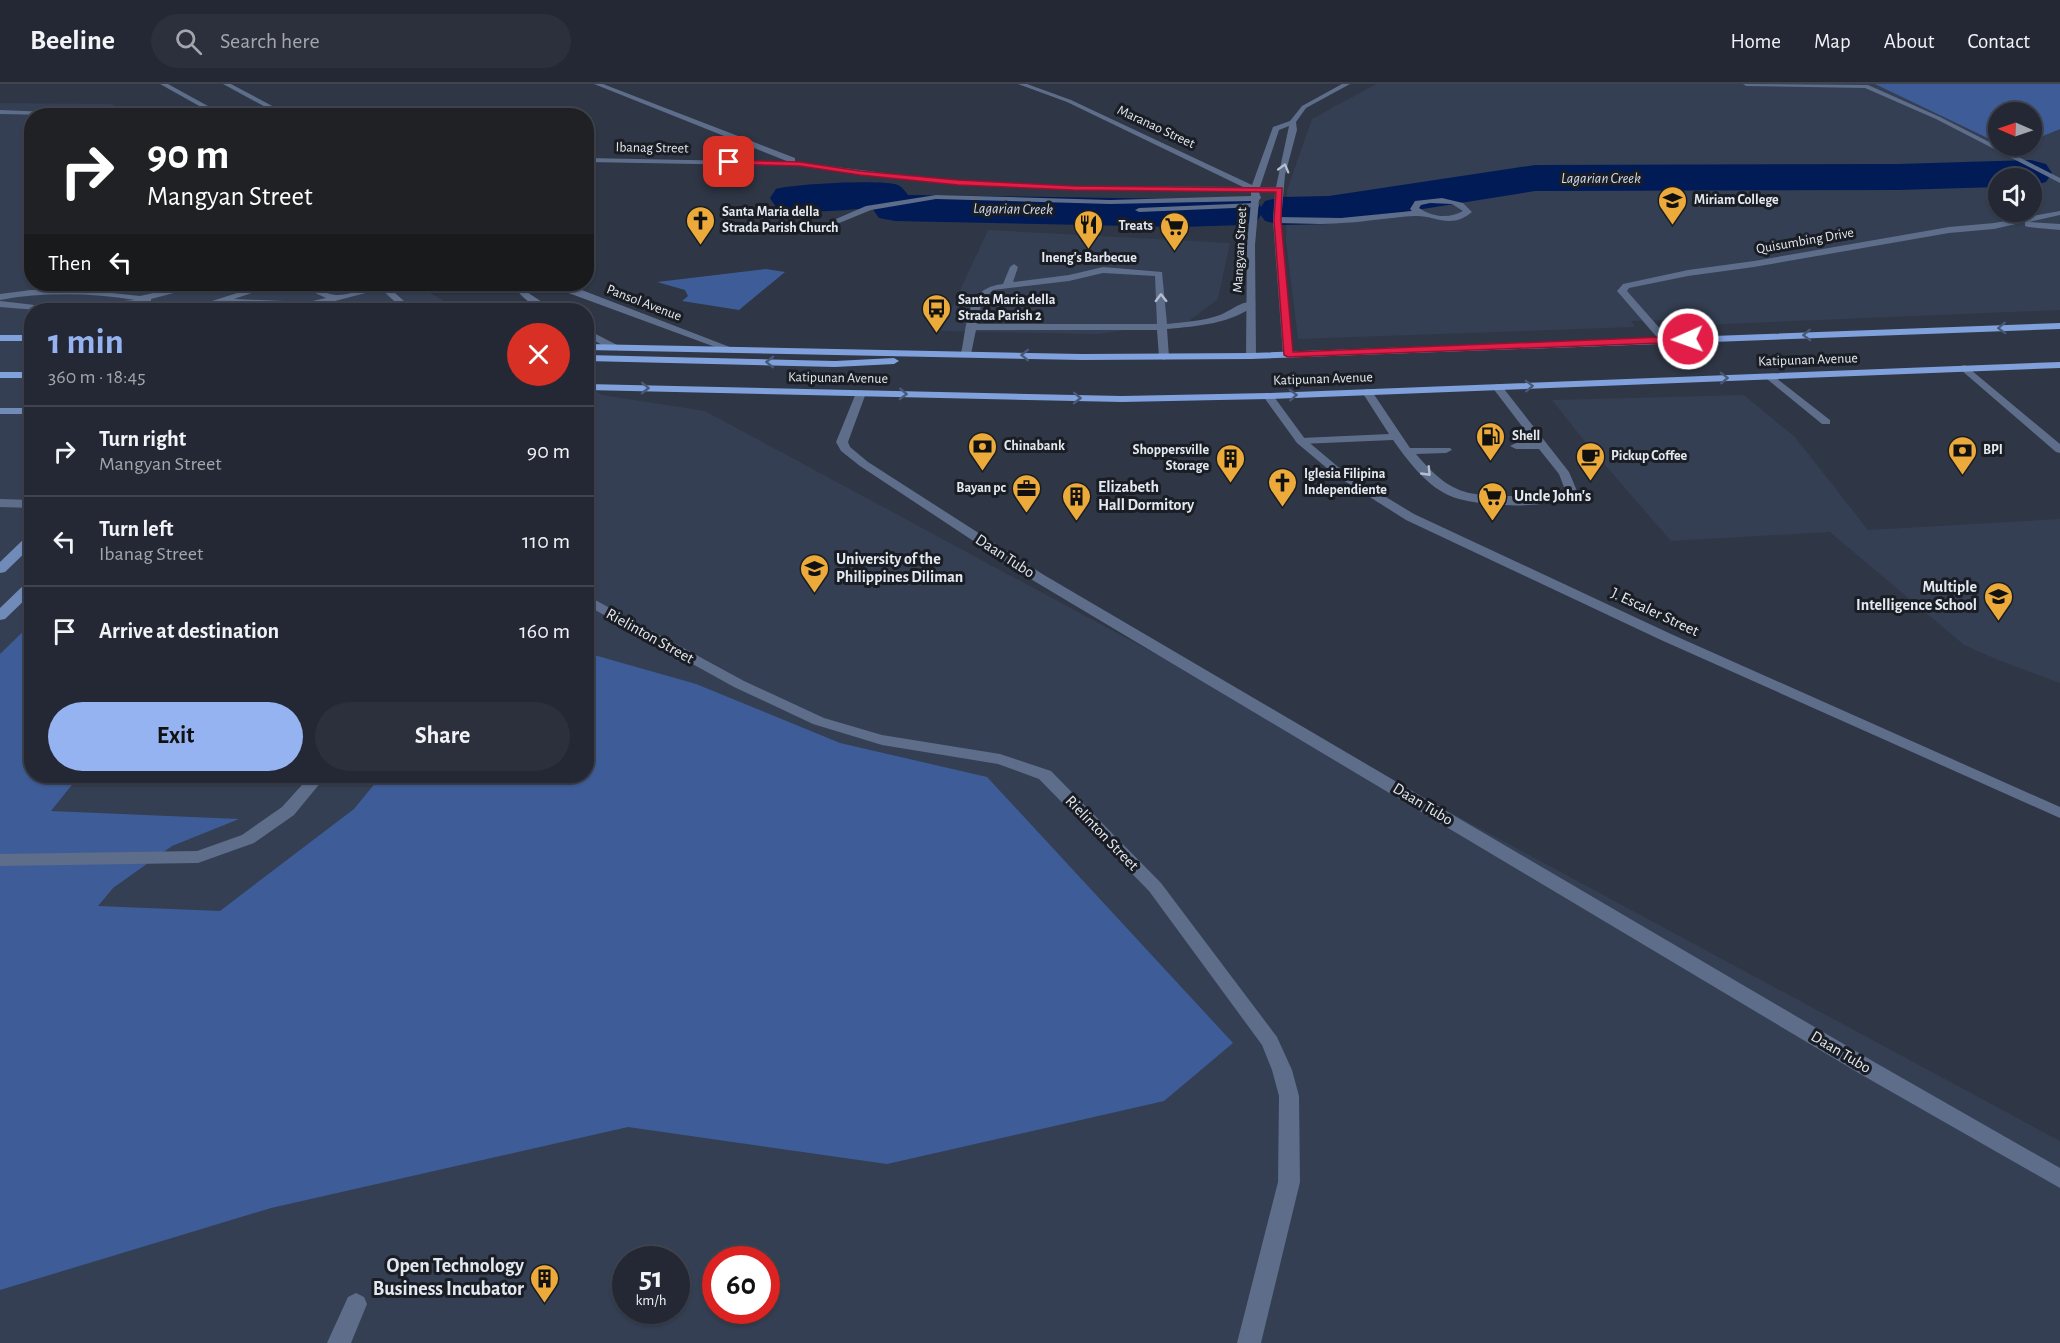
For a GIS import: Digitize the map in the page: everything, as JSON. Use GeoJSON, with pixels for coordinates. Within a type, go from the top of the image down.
{"type":"FeatureCollection","features":[{"type":"Feature","properties":{"kind":"main road","name":"Katipunan Avenue"},"geometry":{"type":"LineString","coordinates":[[594,347],[1164,357],[1251,356],[2060,326]]}},
{"type":"Feature","properties":{"kind":"main road"},"geometry":{"type":"LineString","coordinates":[[0,338],[24,338]]}},
{"type":"Feature","properties":{"kind":"main road"},"geometry":{"type":"LineString","coordinates":[[594,358],[835,364],[879,363],[954,354]]}},
{"type":"Feature","properties":{"kind":"main road","name":"Katipunan Avenue"},"geometry":{"type":"LineString","coordinates":[[594,387],[1122,399],[1268,396],[2060,365]]}},
{"type":"Feature","properties":{"kind":"main road"},"geometry":{"type":"LineString","coordinates":[[0,375],[24,375]]}},
{"type":"Feature","properties":{"kind":"main road"},"geometry":{"type":"LineString","coordinates":[[0,411],[24,411]]}},
{"type":"Feature","properties":{"kind":"main road"},"geometry":{"type":"LineString","coordinates":[[0,569],[24,546]]}},
{"type":"Feature","properties":{"kind":"main road"},"geometry":{"type":"LineString","coordinates":[[0,616],[24,593]]}},
{"type":"Feature","properties":{"kind":"street"},"geometry":{"type":"LineString","coordinates":[[163,84],[208,108]]}},
{"type":"Feature","properties":{"kind":"street"},"geometry":{"type":"LineString","coordinates":[[226,84],[272,108]]}},
{"type":"Feature","properties":{"kind":"street"},"geometry":{"type":"LineString","coordinates":[[597,84],[800,164]]}},
{"type":"Feature","properties":{"kind":"street","name":"Maranao Street"},"geometry":{"type":"LineString","coordinates":[[1021,84],[1069,101],[1256,197],[1280,190]]}},
{"type":"Feature","properties":{"kind":"street","name":"Mangyan Street"},"geometry":{"type":"LineString","coordinates":[[1251,356],[1251,245],[1256,183],[1276,129],[1292,122],[1304,107],[1347,84]]}},
{"type":"Feature","properties":{"kind":"street"},"geometry":{"type":"LineString","coordinates":[[1746,84],[1866,86],[1938,118],[2060,181]]}},
{"type":"Feature","properties":{"kind":"street"},"geometry":{"type":"LineString","coordinates":[[2014,84],[2022,86]]}},
{"type":"Feature","properties":{"kind":"street"},"geometry":{"type":"LineString","coordinates":[[0,112],[24,113]]}},
{"type":"Feature","properties":{"kind":"street"},"geometry":{"type":"LineString","coordinates":[[1288,355],[1278,220],[1281,175],[1291,145],[1292,122]]}},
{"type":"Feature","properties":{"kind":"street","name":"Ibanag Street"},"geometry":{"type":"LineString","coordinates":[[594,160],[800,164],[935,181],[1256,197]]}},
{"type":"Feature","properties":{"kind":"street"},"geometry":{"type":"LineString","coordinates":[[812,231],[869,208],[936,197],[1110,202],[1256,197]]}},
{"type":"Feature","properties":{"kind":"street"},"geometry":{"type":"LineString","coordinates":[[1139,210],[1256,197]]}},
{"type":"Feature","properties":{"kind":"street"},"geometry":{"type":"LineString","coordinates":[[1278,220],[1341,221],[1419,213],[1447,218],[1468,212],[1455,203],[1434,201],[1418,203],[1414,209],[1419,213]]}},
{"type":"Feature","properties":{"kind":"street","name":"Quisumbing Drive"},"geometry":{"type":"LineString","coordinates":[[1665,340],[1622,291],[1626,286],[1688,273],[1754,264],[1949,230],[2010,223],[2060,213]]}},
{"type":"Feature","properties":{"kind":"street"},"geometry":{"type":"LineString","coordinates":[[2010,223],[2060,227]]}},
{"type":"Feature","properties":{"kind":"street"},"geometry":{"type":"LineString","coordinates":[[1007,286],[1014,267]]}},
{"type":"Feature","properties":{"kind":"street"},"geometry":{"type":"LineString","coordinates":[[966,354],[976,300],[990,288],[1069,278],[1103,270],[1159,274],[1164,357]]}},
{"type":"Feature","properties":{"kind":"street"},"geometry":{"type":"LineString","coordinates":[[1069,278],[1072,289]]}},
{"type":"Feature","properties":{"kind":"street"},"geometry":{"type":"LineString","coordinates":[[149,303],[183,291]]}},
{"type":"Feature","properties":{"kind":"street"},"geometry":{"type":"LineString","coordinates":[[237,303],[218,302],[252,291]]}},
{"type":"Feature","properties":{"kind":"street"},"geometry":{"type":"LineString","coordinates":[[318,291],[335,298]]}},
{"type":"Feature","properties":{"kind":"street"},"geometry":{"type":"LineString","coordinates":[[309,303],[360,291]]}},
{"type":"Feature","properties":{"kind":"street"},"geometry":{"type":"LineString","coordinates":[[388,291],[401,303]]}},
{"type":"Feature","properties":{"kind":"street"},"geometry":{"type":"LineString","coordinates":[[522,291],[538,303]]}},
{"type":"Feature","properties":{"kind":"street","name":"Pansol Avenue"},"geometry":{"type":"LineString","coordinates":[[576,291],[730,349]]}},
{"type":"Feature","properties":{"kind":"street"},"geometry":{"type":"LineString","coordinates":[[0,297],[23,293],[106,293],[142,303]]}},
{"type":"Feature","properties":{"kind":"street"},"geometry":{"type":"LineString","coordinates":[[0,304],[24,307]]}},
{"type":"Feature","properties":{"kind":"street"},"geometry":{"type":"LineString","coordinates":[[972,327],[1075,322],[1162,327],[1202,323],[1224,317],[1251,304]]}},
{"type":"Feature","properties":{"kind":"street"},"geometry":{"type":"LineString","coordinates":[[594,336],[615,348]]}},
{"type":"Feature","properties":{"kind":"street"},"geometry":{"type":"LineString","coordinates":[[1965,368],[2060,450]]}},
{"type":"Feature","properties":{"kind":"street"},"geometry":{"type":"LineString","coordinates":[[1771,377],[1826,422]]}},
{"type":"Feature","properties":{"kind":"street"},"geometry":{"type":"LineString","coordinates":[[1367,392],[1395,438],[1434,480],[1453,493],[1468,498],[1539,500],[1564,497],[1571,490],[1565,474],[1497,387]]}},
{"type":"Feature","properties":{"kind":"street","name":"Daan Tubo"},"geometry":{"type":"LineString","coordinates":[[861,393],[842,442],[845,449],[864,464],[1039,578],[1869,1069],[2060,1179]]}},
{"type":"Feature","properties":{"kind":"street","name":"J. Escaler Street"},"geometry":{"type":"LineString","coordinates":[[1268,396],[1301,441],[1340,473],[1410,517],[1666,637],[2060,813]]}},
{"type":"Feature","properties":{"kind":"street"},"geometry":{"type":"LineString","coordinates":[[1301,441],[1395,438]]}},
{"type":"Feature","properties":{"kind":"street"},"geometry":{"type":"LineString","coordinates":[[1516,446],[1542,445]]}},
{"type":"Feature","properties":{"kind":"street"},"geometry":{"type":"LineString","coordinates":[[1408,451],[1446,450]]}},
{"type":"Feature","properties":{"kind":"street"},"geometry":{"type":"LineString","coordinates":[[0,503],[24,504]]}},
{"type":"Feature","properties":{"kind":"street","name":"Rielinton Street"},"geometry":{"type":"LineString","coordinates":[[594,604],[617,619],[770,701],[856,734],[884,741],[983,755],[1026,765],[1045,775],[1155,887],[1270,1042],[1282,1070],[1289,1096],[1289,1182],[1249,1343]]}},
{"type":"Feature","properties":{"kind":"street"},"geometry":{"type":"LineString","coordinates":[[0,860],[198,857],[248,839],[288,811],[312,783]]}},
{"type":"Feature","properties":{"kind":"street"},"geometry":{"type":"LineString","coordinates":[[339,1343],[356,1304]]}},
{"type":"Feature","properties":{"kind":"shaded area","name":"Miriam College"},"geometry":{"type":"Polygon","coordinates":[[[1376,84],[2060,84],[2060,310],[1678,326],[1672,320],[1631,321],[1635,327],[1298,339],[1286,241],[1287,190],[1312,119],[1376,84]]]}},
{"type":"Feature","properties":{"kind":"shaded area"},"geometry":{"type":"Polygon","coordinates":[[[1875,84],[2060,84],[2060,129],[2042,136],[2042,102],[1988,102],[1988,138],[1875,84]]]}},
{"type":"Feature","properties":{"kind":"shaded area","name":"University of the Philippines Diliman"},"geometry":{"type":"Polygon","coordinates":[[[0,103],[111,104],[119,108],[24,108],[24,291],[426,291],[448,303],[24,303],[24,783],[594,783],[594,390],[602,395],[705,411],[2060,1141],[2060,1343],[0,1343],[0,103]]]}},
{"type":"Feature","properties":{"kind":"shaded area"},"geometry":{"type":"Polygon","coordinates":[[[988,230],[1230,243],[1218,299],[1189,321],[1098,334],[941,331],[988,230]]]}},
{"type":"Feature","properties":{"kind":"shaded area"},"geometry":{"type":"Polygon","coordinates":[[[766,269],[785,272],[739,310],[682,301],[688,296],[685,290],[657,282],[766,269]]]}},
{"type":"Feature","properties":{"kind":"shaded area"},"geometry":{"type":"Polygon","coordinates":[[[1744,395],[1795,437],[1868,530],[2060,519],[2060,683],[1964,645],[1830,532],[1671,541],[1552,400],[1744,395]]]}},
{"type":"Feature","properties":{"kind":"shaded area"},"geometry":{"type":"Polygon","coordinates":[[[24,631],[24,783],[73,783],[51,811],[239,819],[172,846],[113,888],[98,906],[220,911],[354,809],[375,783],[594,783],[594,655],[696,684],[840,743],[987,777],[1233,1043],[1164,1101],[887,1164],[628,1127],[271,1208],[0,1290],[0,654],[24,631]]]}},
{"type":"Feature","properties":{"kind":"waterway","name":"Lagarian Creek"},"geometry":{"type":"LineString","coordinates":[[1281,211],[1329,210],[1535,178],[1898,177],[1988,174]]}},
{"type":"Feature","properties":{"kind":"waterway","name":"Lagarian Creek"},"geometry":{"type":"LineString","coordinates":[[792,198],[884,195],[895,208],[1181,213],[1241,211]]}},
{"type":"Feature","properties":{"kind":"place","name":"Miriam College"},"geometry":{"type":"Point","coordinates":[1673,226]}},
{"type":"Feature","properties":{"kind":"place","name":"Santa Maria della Strada Parish Church"},"geometry":{"type":"Point","coordinates":[701,246]}},
{"type":"Feature","properties":{"kind":"place","name":"Ineng's Barbecue"},"geometry":{"type":"Point","coordinates":[1089,250]}},
{"type":"Feature","properties":{"kind":"place","name":"Treats"},"geometry":{"type":"Point","coordinates":[1174,252]}},
{"type":"Feature","properties":{"kind":"place","name":"Santa Maria della Strada Parish 2"},"geometry":{"type":"Point","coordinates":[937,334]}},
{"type":"Feature","properties":{"kind":"place","name":"Shell"},"geometry":{"type":"Point","coordinates":[1491,462]}},
{"type":"Feature","properties":{"kind":"place","name":"Chinabank"},"geometry":{"type":"Point","coordinates":[983,472]}},
{"type":"Feature","properties":{"kind":"place","name":"BPI"},"geometry":{"type":"Point","coordinates":[1962,476]}},
{"type":"Feature","properties":{"kind":"place","name":"Pickup Coffee"},"geometry":{"type":"Point","coordinates":[1590,482]}},
{"type":"Feature","properties":{"kind":"place","name":"Shoppersville Storage"},"geometry":{"type":"Point","coordinates":[1230,484]}},
{"type":"Feature","properties":{"kind":"place","name":"Iglesia Filipina Independiente"},"geometry":{"type":"Point","coordinates":[1283,508]}},
{"type":"Feature","properties":{"kind":"place","name":"Bayan pc"},"geometry":{"type":"Point","coordinates":[1027,514]}},
{"type":"Feature","properties":{"kind":"place","name":"Elizabeth Hall Dormitory"},"geometry":{"type":"Point","coordinates":[1077,522]}},
{"type":"Feature","properties":{"kind":"place","name":"Uncle John's"},"geometry":{"type":"Point","coordinates":[1493,522]}},
{"type":"Feature","properties":{"kind":"place","name":"University of the Philippines Diliman"},"geometry":{"type":"Point","coordinates":[815,594]}},
{"type":"Feature","properties":{"kind":"place","name":"Multiple Intelligence School"},"geometry":{"type":"Point","coordinates":[1998,622]}},
{"type":"Feature","properties":{"kind":"place","name":"Open Technology Business Incubator"},"geometry":{"type":"Point","coordinates":[545,1304]}},
{"type":"Feature","properties":{"kind":"route"},"geometry":{"type":"LineString","coordinates":[[729,162],[800,164],[935,181],[1073,188],[1280,190],[1278,220],[1288,355],[1688,339]]}}]}
